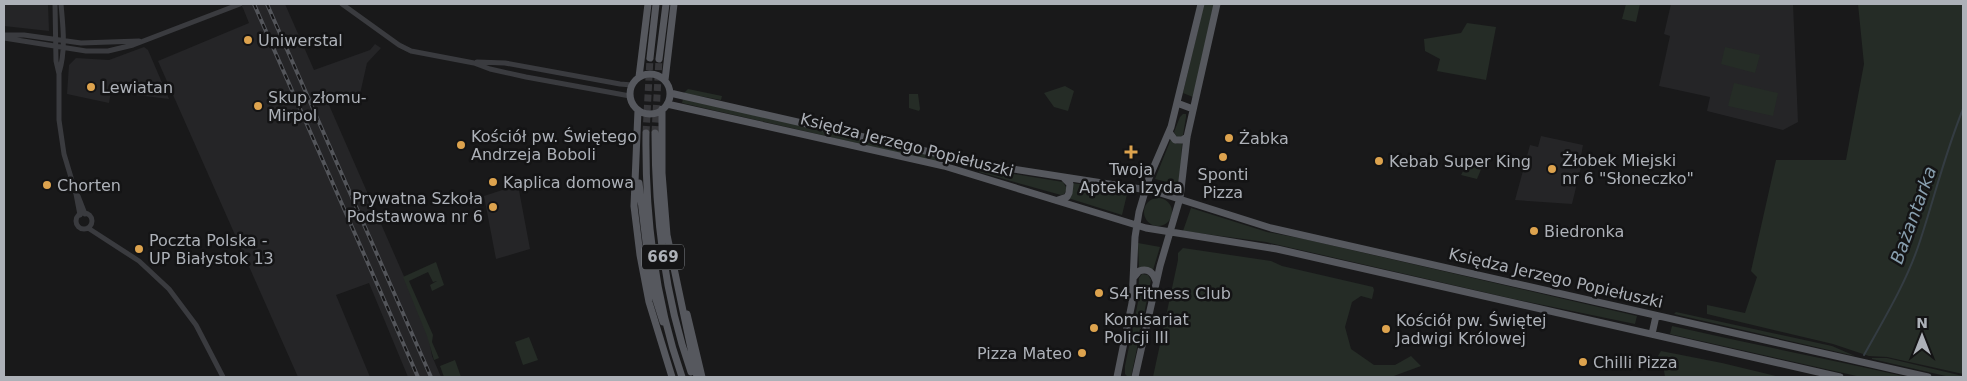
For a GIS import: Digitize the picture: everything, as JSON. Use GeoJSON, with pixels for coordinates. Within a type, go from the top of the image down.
{"type":"FeatureCollection","features":[{"type":"Feature","properties":{"kind":"main road"},"geometry":{"type":"LineString","coordinates":[[640,76],[648,4]]}},
{"type":"Feature","properties":{"kind":"main road"},"geometry":{"type":"LineString","coordinates":[[650,58],[656,4]]}},
{"type":"Feature","properties":{"kind":"main road"},"geometry":{"type":"LineString","coordinates":[[659,59],[666,4]]}},
{"type":"Feature","properties":{"kind":"main road"},"geometry":{"type":"LineString","coordinates":[[674,4],[665,80],[670,93],[665,106],[664,204],[669,244],[695,377]]}},
{"type":"Feature","properties":{"kind":"main road"},"geometry":{"type":"LineString","coordinates":[[1116,377],[1132,304],[1137,225],[1145,189],[1169,132],[1201,4]]}},
{"type":"Feature","properties":{"kind":"main road"},"geometry":{"type":"LineString","coordinates":[[1135,377],[1156,280],[1180,198],[1187,137],[1217,4]]}},
{"type":"Feature","properties":{"kind":"main road"},"geometry":{"type":"LineString","coordinates":[[665,80],[655,74],[640,76],[632,84],[630,96],[638,110],[653,113],[665,106]]}},
{"type":"Feature","properties":{"kind":"main road","name":"Księdza Jerzego Popiełuszki"},"geometry":{"type":"LineString","coordinates":[[670,93],[988,165],[1145,189],[1180,198],[1272,228],[1928,377]]}},
{"type":"Feature","properties":{"kind":"main road"},"geometry":{"type":"LineString","coordinates":[[1177,103],[1193,109]]}},
{"type":"Feature","properties":{"kind":"main road","name":"Księdza Jerzego Popiełuszki"},"geometry":{"type":"LineString","coordinates":[[665,106],[944,166],[1137,225],[1277,249],[1840,377]]}},
{"type":"Feature","properties":{"kind":"main road"},"geometry":{"type":"LineString","coordinates":[[638,110],[634,206],[640,256],[649,302],[672,377]]}},
{"type":"Feature","properties":{"kind":"main road"},"geometry":{"type":"LineString","coordinates":[[1169,132],[1175,140],[1182,140],[1187,137]]}},
{"type":"Feature","properties":{"kind":"main road","name":"669"},"geometry":{"type":"LineString","coordinates":[[646,133],[649,216],[672,349],[682,377]]}},
{"type":"Feature","properties":{"kind":"main road","name":"669"},"geometry":{"type":"LineString","coordinates":[[655,133],[658,214],[666,273],[675,314],[695,377]]}},
{"type":"Feature","properties":{"kind":"main road"},"geometry":{"type":"LineString","coordinates":[[944,166],[942,159],[948,156]]}},
{"type":"Feature","properties":{"kind":"main road"},"geometry":{"type":"LineString","coordinates":[[637,160],[651,284],[672,349]]}},
{"type":"Feature","properties":{"kind":"main road"},"geometry":{"type":"LineString","coordinates":[[1058,200],[1067,197],[1069,193],[1070,184],[1063,177]]}},
{"type":"Feature","properties":{"kind":"main road"},"geometry":{"type":"LineString","coordinates":[[1134,278],[1139,271],[1146,270],[1153,273],[1156,280]]}},
{"type":"Feature","properties":{"kind":"main road"},"geometry":{"type":"LineString","coordinates":[[676,282],[688,318],[702,377]]}},
{"type":"Feature","properties":{"kind":"main road"},"geometry":{"type":"LineString","coordinates":[[1652,334],[1656,316]]}},
{"type":"Feature","properties":{"kind":"street"},"geometry":{"type":"LineString","coordinates":[[55,4],[56,60],[59,74],[59,120],[62,145],[76,194],[83,214],[90,217],[90,225]]}},
{"type":"Feature","properties":{"kind":"street"},"geometry":{"type":"LineString","coordinates":[[59,74],[63,62],[61,4]]}},
{"type":"Feature","properties":{"kind":"street"},"geometry":{"type":"LineString","coordinates":[[4,37],[86,51],[108,50],[133,45],[139,41],[240,4]]}},
{"type":"Feature","properties":{"kind":"street"},"geometry":{"type":"LineString","coordinates":[[342,4],[399,46],[411,51],[474,63],[490,69],[518,75],[630,96]]}},
{"type":"Feature","properties":{"kind":"street"},"geometry":{"type":"LineString","coordinates":[[4,37],[24,35],[63,41],[101,43],[139,41]]}},
{"type":"Feature","properties":{"kind":"street"},"geometry":{"type":"LineString","coordinates":[[474,63],[491,61],[620,84],[632,84]]}},
{"type":"Feature","properties":{"kind":"street"},"geometry":{"type":"LineString","coordinates":[[83,214],[77,219],[77,225],[82,229],[90,225]]}},
{"type":"Feature","properties":{"kind":"street"},"geometry":{"type":"LineString","coordinates":[[90,225],[152,272],[178,298],[196,325],[223,377]]}},
{"type":"Feature","properties":{"kind":"shaded area"},"geometry":{"type":"Polygon","coordinates":[[[4,4],[48,4],[49,31],[4,26],[4,4]]]}},
{"type":"Feature","properties":{"kind":"shaded area"},"geometry":{"type":"Polygon","coordinates":[[[240,4],[285,4],[314,70],[370,50],[375,44],[381,48],[367,63],[360,94],[329,105],[427,329],[432,356],[441,377],[408,377],[369,283],[336,295],[370,377],[298,377],[158,61],[249,23],[240,4]]]}},
{"type":"Feature","properties":{"kind":"shaded area"},"geometry":{"type":"Polygon","coordinates":[[[1204,4],[1214,4],[1193,97],[1183,93],[1204,4]]]}},
{"type":"Feature","properties":{"kind":"shaded area"},"geometry":{"type":"Polygon","coordinates":[[[1626,4],[1640,4],[1636,22],[1622,19],[1626,4]]]}},
{"type":"Feature","properties":{"kind":"shaded area"},"geometry":{"type":"Polygon","coordinates":[[[1671,4],[1793,4],[1798,122],[1783,130],[1707,111],[1710,97],[1659,86],[1670,36],[1664,34],[1671,4]]]}},
{"type":"Feature","properties":{"kind":"shaded area"},"geometry":{"type":"Polygon","coordinates":[[[1858,4],[1963,4],[1963,374],[1887,357],[1869,356],[1833,344],[1707,314],[1707,305],[1745,313],[1757,277],[1751,271],[1776,160],[1846,160],[1864,64],[1858,4]]]}},
{"type":"Feature","properties":{"kind":"shaded area"},"geometry":{"type":"Polygon","coordinates":[[[1467,23],[1496,27],[1486,80],[1437,71],[1440,59],[1425,51],[1424,39],[1461,33],[1467,23]]]}},
{"type":"Feature","properties":{"kind":"shaded area"},"geometry":{"type":"Polygon","coordinates":[[[144,47],[148,50],[169,99],[111,92],[109,103],[67,94],[69,65],[76,58],[109,60],[144,47]]]}},
{"type":"Feature","properties":{"kind":"shaded area"},"geometry":{"type":"Polygon","coordinates":[[[1725,47],[1760,55],[1755,73],[1721,64],[1725,47]]]}},
{"type":"Feature","properties":{"kind":"shaded area"},"geometry":{"type":"Polygon","coordinates":[[[1734,83],[1778,93],[1773,116],[1728,106],[1734,83]]]}},
{"type":"Feature","properties":{"kind":"shaded area"},"geometry":{"type":"Polygon","coordinates":[[[1065,86],[1074,91],[1068,111],[1054,107],[1044,93],[1065,86]]]}},
{"type":"Feature","properties":{"kind":"shaded area"},"geometry":{"type":"Polygon","coordinates":[[[688,89],[722,96],[721,100],[684,93],[688,89]]]}},
{"type":"Feature","properties":{"kind":"shaded area"},"geometry":{"type":"Polygon","coordinates":[[[909,94],[918,94],[919,111],[909,108],[909,94]]]}},
{"type":"Feature","properties":{"kind":"shaded area"},"geometry":{"type":"Polygon","coordinates":[[[683,99],[940,157],[939,162],[682,103],[683,99]]]}},
{"type":"Feature","properties":{"kind":"shaded area"},"geometry":{"type":"Polygon","coordinates":[[[1183,114],[1186,114],[1186,117],[1183,135],[1178,139],[1174,132],[1183,114]]]}},
{"type":"Feature","properties":{"kind":"shaded area","name":"Żłobek Miejski nr 6 \"Słoneczko\""},"geometry":{"type":"Polygon","coordinates":[[[1541,136],[1583,145],[1580,161],[1581,167],[1572,204],[1515,200],[1530,145],[1538,147],[1541,136]]]}},
{"type":"Feature","properties":{"kind":"shaded area"},"geometry":{"type":"Polygon","coordinates":[[[1171,139],[1177,144],[1182,143],[1180,185],[1155,179],[1171,139]]]}},
{"type":"Feature","properties":{"kind":"shaded area"},"geometry":{"type":"Polygon","coordinates":[[[1467,164],[1482,167],[1477,179],[1461,175],[1467,164]]]}},
{"type":"Feature","properties":{"kind":"shaded area"},"geometry":{"type":"Polygon","coordinates":[[[980,167],[1063,182],[1067,189],[1061,195],[979,172],[980,167]]]}},
{"type":"Feature","properties":{"kind":"shaded area"},"geometry":{"type":"Polygon","coordinates":[[[1071,183],[1128,190],[1122,215],[1068,198],[1071,183]]]}},
{"type":"Feature","properties":{"kind":"shaded area"},"geometry":{"type":"Polygon","coordinates":[[[518,185],[530,249],[496,259],[484,196],[518,185]]]}},
{"type":"Feature","properties":{"kind":"shaded area"},"geometry":{"type":"Polygon","coordinates":[[[1158,198],[1168,202],[1172,212],[1168,222],[1158,226],[1148,222],[1144,212],[1148,202],[1158,198]]]}},
{"type":"Feature","properties":{"kind":"shaded area"},"geometry":{"type":"Polygon","coordinates":[[[1191,208],[1267,232],[1637,316],[1635,324],[1514,299],[1266,242],[1183,231],[1191,208]]]}},
{"type":"Feature","properties":{"kind":"shaded area"},"geometry":{"type":"Polygon","coordinates":[[[1138,243],[1160,247],[1153,270],[1139,269],[1138,243]]]}},
{"type":"Feature","properties":{"kind":"shaded area"},"geometry":{"type":"Polygon","coordinates":[[[1183,248],[1271,261],[1282,266],[1373,287],[1372,299],[1361,296],[1352,302],[1345,327],[1351,349],[1374,365],[1395,365],[1411,356],[1421,366],[1391,377],[1153,377],[1178,253],[1183,248]]]}},
{"type":"Feature","properties":{"kind":"shaded area"},"geometry":{"type":"Polygon","coordinates":[[[436,262],[444,285],[432,291],[430,285],[437,281],[433,282],[428,272],[409,281],[433,335],[432,342],[439,358],[434,360],[427,336],[403,277],[436,262]]]}},
{"type":"Feature","properties":{"kind":"shaded area"},"geometry":{"type":"Polygon","coordinates":[[[1142,274],[1148,275],[1151,280],[1131,377],[1128,377],[1125,374],[1125,366],[1138,302],[1139,278],[1142,274]]]}},
{"type":"Feature","properties":{"kind":"shaded area"},"geometry":{"type":"Polygon","coordinates":[[[1676,312],[1832,346],[1855,356],[1674,314],[1676,312]]]}},
{"type":"Feature","properties":{"kind":"shaded area"},"geometry":{"type":"Polygon","coordinates":[[[1672,326],[1907,377],[1861,377],[1670,334],[1672,326]]]}},
{"type":"Feature","properties":{"kind":"shaded area"},"geometry":{"type":"Polygon","coordinates":[[[529,337],[538,360],[523,365],[515,342],[529,337]]]}},
{"type":"Feature","properties":{"kind":"shaded area"},"geometry":{"type":"Polygon","coordinates":[[[1661,351],[1780,377],[1665,377],[1663,364],[1658,356],[1661,351]]]}},
{"type":"Feature","properties":{"kind":"shaded area"},"geometry":{"type":"Polygon","coordinates":[[[1872,358],[1887,358],[1963,377],[1950,377],[1872,358]]]}},
{"type":"Feature","properties":{"kind":"shaded area"},"geometry":{"type":"Polygon","coordinates":[[[455,360],[461,377],[444,377],[440,366],[455,360]]]}},
{"type":"Feature","properties":{"kind":"waterway","name":"Bażantarka"},"geometry":{"type":"LineString","coordinates":[[1864,355],[1908,273],[1963,109]]}},
{"type":"Feature","properties":{"kind":"tunnel"},"geometry":{"type":"LineString","coordinates":[[646,133],[650,58]]}},
{"type":"Feature","properties":{"kind":"tunnel"},"geometry":{"type":"LineString","coordinates":[[655,133],[659,59]]}},
{"type":"Feature","properties":{"kind":"railway"},"geometry":{"type":"LineString","coordinates":[[254,4],[418,377]]}},
{"type":"Feature","properties":{"kind":"railway"},"geometry":{"type":"LineString","coordinates":[[267,4],[431,377]]}},
{"type":"Feature","properties":{"kind":"place","name":"Uniwerstal"},"geometry":{"type":"Point","coordinates":[248,40]}},
{"type":"Feature","properties":{"kind":"place","name":"Lewiatan"},"geometry":{"type":"Point","coordinates":[91,87]}},
{"type":"Feature","properties":{"kind":"place","name":"Skup złomu- Mirpol"},"geometry":{"type":"Point","coordinates":[258,106]}},
{"type":"Feature","properties":{"kind":"place","name":"Żabka"},"geometry":{"type":"Point","coordinates":[1229,138]}},
{"type":"Feature","properties":{"kind":"place","name":"Kościół pw. Świętego Andrzeja Boboli"},"geometry":{"type":"Point","coordinates":[461,145]}},
{"type":"Feature","properties":{"kind":"place","name":"Twoja Apteka Izyda"},"geometry":{"type":"Point","coordinates":[1131,152]}},
{"type":"Feature","properties":{"kind":"place","name":"Sponti Pizza"},"geometry":{"type":"Point","coordinates":[1223,157]}},
{"type":"Feature","properties":{"kind":"place","name":"Kebab Super King"},"geometry":{"type":"Point","coordinates":[1379,161]}},
{"type":"Feature","properties":{"kind":"place","name":"Żłobek Miejski nr 6 \"Słoneczko\""},"geometry":{"type":"Point","coordinates":[1552,169]}},
{"type":"Feature","properties":{"kind":"place","name":"Kaplica domowa"},"geometry":{"type":"Point","coordinates":[493,182]}},
{"type":"Feature","properties":{"kind":"place","name":"Chorten"},"geometry":{"type":"Point","coordinates":[47,185]}},
{"type":"Feature","properties":{"kind":"place","name":"Prywatna Szkoła Podstawowa nr 6"},"geometry":{"type":"Point","coordinates":[493,207]}},
{"type":"Feature","properties":{"kind":"place","name":"Biedronka"},"geometry":{"type":"Point","coordinates":[1534,231]}},
{"type":"Feature","properties":{"kind":"place","name":"Poczta Polska - UP Białystok 13"},"geometry":{"type":"Point","coordinates":[139,249]}},
{"type":"Feature","properties":{"kind":"place","name":"S4 Fitness Club"},"geometry":{"type":"Point","coordinates":[1099,293]}},
{"type":"Feature","properties":{"kind":"place","name":"Komisariat Policji III"},"geometry":{"type":"Point","coordinates":[1094,328]}},
{"type":"Feature","properties":{"kind":"place","name":"Kościół pw. Świętej Jadwigi Królowej"},"geometry":{"type":"Point","coordinates":[1386,329]}},
{"type":"Feature","properties":{"kind":"place","name":"Pizza Mateo"},"geometry":{"type":"Point","coordinates":[1082,353]}},
{"type":"Feature","properties":{"kind":"place","name":"Chilli Pizza"},"geometry":{"type":"Point","coordinates":[1583,362]}}]}
